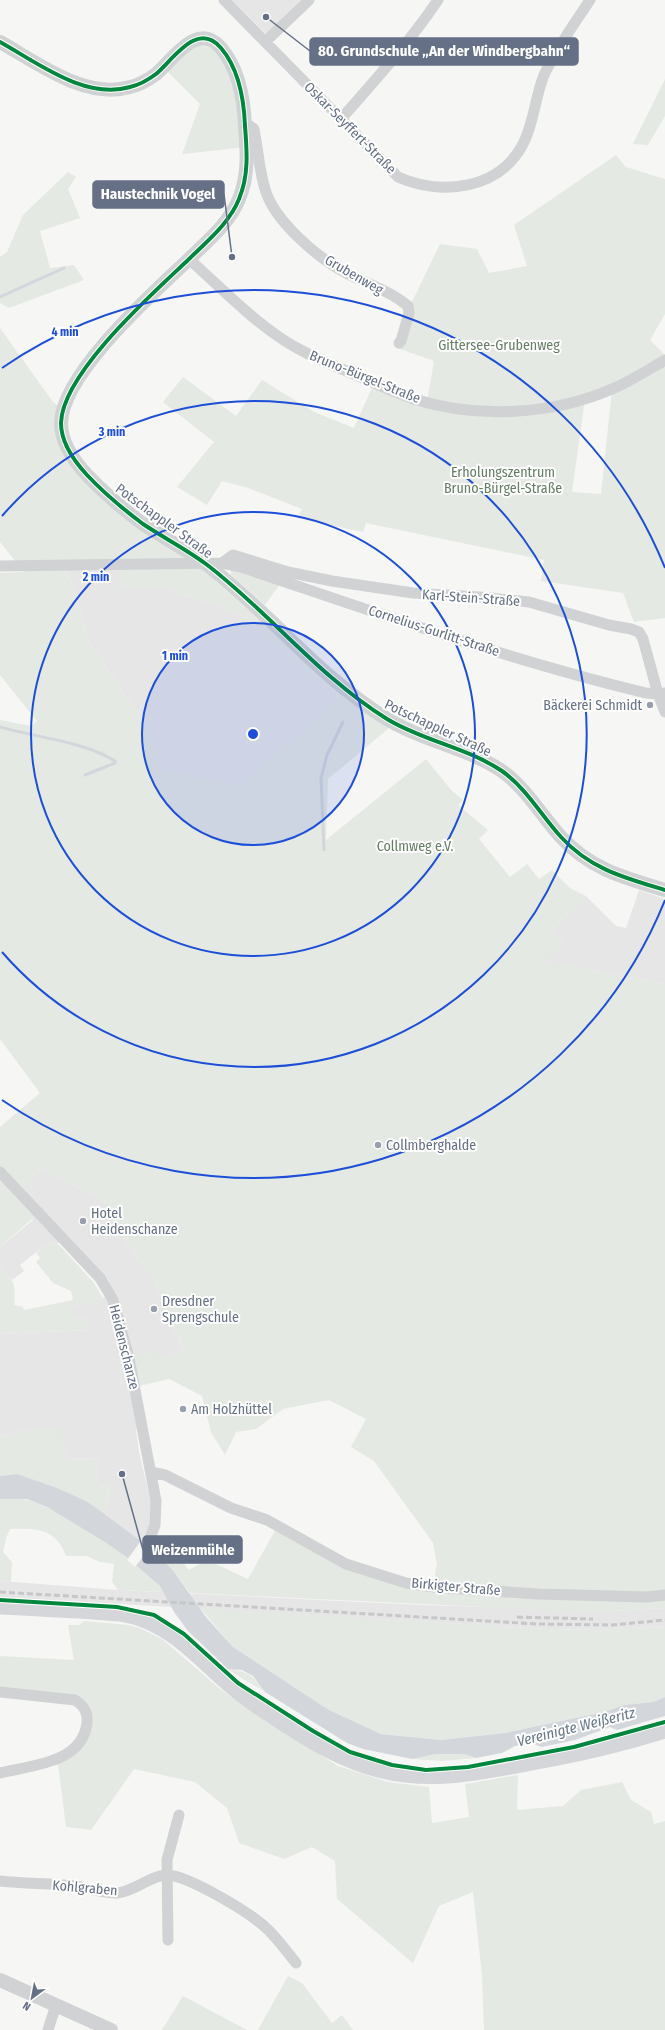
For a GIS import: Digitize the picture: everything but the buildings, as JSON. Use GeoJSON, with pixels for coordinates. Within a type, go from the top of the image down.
{"type":"FeatureCollection","features":[{"type":"Feature","properties":{"kind":"main road"},"geometry":{"type":"LineString","coordinates":[[0,1607],[102,1613],[122,1615],[143,1620],[172,1635],[238,1694],[306,1737],[350,1761],[400,1775],[444,1778],[486,1772],[597,1750],[665,1731]]}},
{"type":"Feature","properties":{"kind":"street","name":"Oskar-Seyffert-Straße"},"geometry":{"type":"LineString","coordinates":[[224,0],[393,172],[402,178],[425,186],[444,188],[463,187],[488,178],[512,160],[524,143],[545,75],[553,58],[590,0]]}},
{"type":"Feature","properties":{"kind":"street"},"geometry":{"type":"LineString","coordinates":[[265,42],[309,0]]}},
{"type":"Feature","properties":{"kind":"street"},"geometry":{"type":"LineString","coordinates":[[341,119],[419,28],[438,0]]}},
{"type":"Feature","properties":{"kind":"street","name":"Potschappler Straße"},"geometry":{"type":"LineString","coordinates":[[0,42],[74,82],[88,88],[104,90],[129,88],[139,84],[156,73],[184,45],[197,39],[209,40],[222,49],[235,73],[243,99],[246,175],[239,199],[223,226],[120,327],[90,362],[68,398],[63,409],[61,428],[70,452],[78,464],[104,491],[144,524],[205,563],[362,702],[390,721],[481,757],[518,784],[560,836],[577,853],[601,869],[665,890]]}},
{"type":"Feature","properties":{"kind":"street","name":"Grubenweg"},"geometry":{"type":"LineString","coordinates":[[245,127],[250,126],[254,129],[265,190],[277,212],[288,226],[312,248],[341,270],[392,296],[408,306],[409,313],[401,341],[399,343]]}},
{"type":"Feature","properties":{"kind":"street","name":"Bruno-Bürgel-Straße"},"geometry":{"type":"LineString","coordinates":[[189,259],[257,320],[288,343],[319,359],[416,400],[468,410],[531,410],[570,403],[599,395],[627,382],[665,360]]}},
{"type":"Feature","properties":{"kind":"street","name":"Karl-Stein-Straße"},"geometry":{"type":"LineString","coordinates":[[222,563],[233,555],[288,572],[332,581],[413,593],[529,602],[609,625],[631,629],[639,632],[643,639],[661,694],[665,712]]}},
{"type":"Feature","properties":{"kind":"street","name":"Cornelius-Gurlitt-Straße"},"geometry":{"type":"LineString","coordinates":[[0,566],[222,563],[240,567],[464,642],[555,669],[661,694]]}},
{"type":"Feature","properties":{"kind":"street","name":"Heidenschanze"},"geometry":{"type":"LineString","coordinates":[[0,1172],[73,1248],[107,1288],[117,1313],[129,1358],[146,1455],[151,1472],[156,1501],[154,1532],[150,1538]]}},
{"type":"Feature","properties":{"kind":"street","name":"Birkigter Straße"},"geometry":{"type":"LineString","coordinates":[[151,1472],[165,1475],[231,1508],[267,1520],[346,1564],[406,1583],[434,1587],[538,1594],[647,1597],[665,1595]]}},
{"type":"Feature","properties":{"kind":"street"},"geometry":{"type":"LineString","coordinates":[[0,1692],[75,1700],[84,1707],[88,1718],[83,1735],[64,1756],[56,1761],[0,1773]]}},
{"type":"Feature","properties":{"kind":"street"},"geometry":{"type":"LineString","coordinates":[[168,1940],[167,1860],[179,1815]]}},
{"type":"Feature","properties":{"kind":"street","name":"Kohlgraben"},"geometry":{"type":"LineString","coordinates":[[0,1881],[27,1884],[63,1885],[116,1893],[129,1890],[156,1877],[166,1875],[183,1877],[234,1906],[264,1926],[296,1962]]}},
{"type":"Feature","properties":{"kind":"street"},"geometry":{"type":"LineString","coordinates":[[0,1980],[111,2030]]}},
{"type":"Feature","properties":{"kind":"street"},"geometry":{"type":"LineString","coordinates":[[48,2030],[56,2005]]}},
{"type":"Feature","properties":{"kind":"shaded area"},"geometry":{"type":"Polygon","coordinates":[[[232,0],[300,0],[266,34],[232,0]]]}},
{"type":"Feature","properties":{"kind":"shaded area"},"geometry":{"type":"Polygon","coordinates":[[[63,564],[120,565],[122,588],[166,588],[238,613],[338,695],[299,736],[237,786],[165,770],[152,734],[89,642],[74,589],[63,564]]]}},
{"type":"Feature","properties":{"kind":"shaded area"},"geometry":{"type":"Polygon","coordinates":[[[639,890],[665,899],[665,984],[544,961],[565,943],[551,930],[586,896],[616,926],[626,928],[639,890]]]}},
{"type":"Feature","properties":{"kind":"shaded area"},"geometry":{"type":"Polygon","coordinates":[[[41,1167],[114,1208],[112,1229],[151,1273],[183,1349],[159,1359],[133,1357],[114,1293],[108,1280],[67,1235],[57,1244],[48,1243],[20,1265],[24,1271],[12,1280],[0,1265],[0,1247],[33,1220],[22,1189],[41,1167]]]}},
{"type":"Feature","properties":{"kind":"shaded area"},"geometry":{"type":"Polygon","coordinates":[[[106,1297],[115,1318],[138,1426],[136,1430],[139,1452],[151,1503],[152,1517],[148,1531],[141,1543],[106,1516],[110,1487],[98,1486],[97,1458],[68,1459],[26,1430],[0,1436],[0,1334],[89,1330],[85,1316],[75,1318],[72,1308],[106,1297]]]}},
{"type":"Feature","properties":{"kind":"shaded area"},"geometry":{"type":"Polygon","coordinates":[[[0,1581],[118,1590],[423,1605],[613,1611],[665,1608],[665,1626],[596,1630],[547,1629],[0,1597],[0,1581]]]}},
{"type":"Feature","properties":{"kind":"green space"},"geometry":{"type":"Polygon","coordinates":[[[197,39],[229,60],[247,147],[182,154],[200,104],[163,67],[197,39]]]}},
{"type":"Feature","properties":{"kind":"green space"},"geometry":{"type":"Polygon","coordinates":[[[665,79],[665,116],[648,145],[633,144],[665,79]]]}},
{"type":"Feature","properties":{"kind":"green space"},"geometry":{"type":"Polygon","coordinates":[[[616,155],[626,167],[665,179],[665,314],[650,340],[665,355],[665,618],[634,622],[623,593],[541,581],[544,560],[366,523],[363,532],[297,518],[302,509],[248,488],[222,481],[207,505],[177,487],[214,442],[163,402],[183,377],[236,416],[262,380],[314,412],[354,428],[374,383],[427,402],[434,361],[397,348],[409,308],[440,244],[477,249],[489,273],[527,266],[514,225],[616,155]],[[612,390],[585,399],[572,492],[601,494],[612,390]]]}},
{"type":"Feature","properties":{"kind":"green space"},"geometry":{"type":"Polygon","coordinates":[[[68,172],[76,177],[68,189],[80,218],[40,231],[50,268],[74,265],[84,280],[9,308],[0,303],[0,257],[7,252],[23,215],[68,172]]]}},
{"type":"Feature","properties":{"kind":"green space","name":"Collmweg e.V."},"geometry":{"type":"Polygon","coordinates":[[[0,328],[53,402],[63,409],[62,415],[78,464],[390,721],[388,729],[328,779],[326,840],[426,759],[452,791],[463,800],[458,805],[488,830],[479,839],[510,877],[527,864],[539,879],[552,870],[570,888],[586,896],[552,929],[565,943],[545,961],[665,984],[665,1608],[613,1611],[546,1610],[190,1593],[172,1569],[149,1549],[156,1543],[164,1544],[166,1542],[189,1570],[207,1560],[248,1579],[278,1525],[346,1564],[433,1587],[437,1564],[433,1543],[374,1461],[351,1447],[366,1419],[329,1400],[283,1409],[256,1429],[236,1432],[225,1455],[211,1432],[202,1396],[169,1379],[139,1386],[133,1357],[154,1348],[159,1359],[183,1349],[151,1273],[112,1229],[114,1208],[41,1167],[22,1189],[0,1167],[0,1127],[40,1093],[0,1039],[0,720],[31,726],[37,721],[0,675],[0,573],[24,572],[0,542],[0,328]],[[63,565],[74,589],[89,642],[152,734],[165,770],[237,786],[299,736],[338,695],[238,613],[166,588],[121,588],[118,576],[120,565],[63,565]]]}},
{"type":"Feature","properties":{"kind":"green space"},"geometry":{"type":"Polygon","coordinates":[[[234,570],[280,584],[265,605],[231,575],[231,571],[234,570]]]}},
{"type":"Feature","properties":{"kind":"green space"},"geometry":{"type":"Polygon","coordinates":[[[0,1179],[31,1212],[33,1218],[0,1247],[0,1179]]]}},
{"type":"Feature","properties":{"kind":"green space"},"geometry":{"type":"Polygon","coordinates":[[[48,1243],[57,1244],[60,1246],[94,1283],[103,1298],[72,1308],[76,1318],[85,1316],[89,1330],[0,1334],[0,1265],[13,1283],[15,1292],[14,1305],[23,1307],[24,1310],[73,1300],[71,1291],[53,1283],[36,1262],[40,1258],[36,1253],[48,1243]]]}},
{"type":"Feature","properties":{"kind":"green space"},"geometry":{"type":"Polygon","coordinates":[[[60,1427],[68,1459],[97,1458],[98,1486],[110,1487],[106,1516],[88,1502],[17,1474],[0,1476],[0,1436],[26,1430],[60,1427]]]}},
{"type":"Feature","properties":{"kind":"green space"},"geometry":{"type":"Polygon","coordinates":[[[14,1498],[28,1500],[59,1514],[101,1539],[141,1568],[164,1592],[118,1590],[112,1582],[114,1564],[100,1562],[86,1556],[66,1556],[57,1540],[51,1535],[37,1530],[28,1529],[10,1529],[6,1538],[3,1552],[12,1562],[11,1582],[0,1581],[0,1499],[14,1498]]]}},
{"type":"Feature","properties":{"kind":"green space"},"geometry":{"type":"Polygon","coordinates":[[[200,1608],[547,1629],[596,1630],[665,1626],[665,1697],[653,1702],[624,1705],[604,1712],[505,1733],[441,1740],[381,1734],[329,1710],[233,1647],[200,1608]]]}},
{"type":"Feature","properties":{"kind":"green space"},"geometry":{"type":"Polygon","coordinates":[[[84,1621],[129,1625],[140,1628],[162,1639],[219,1688],[242,1705],[338,1766],[388,1782],[429,1787],[432,1823],[469,1817],[465,1784],[518,1775],[517,1810],[563,1806],[581,1790],[622,1782],[631,1800],[651,1812],[654,1824],[665,1821],[665,2030],[484,2030],[482,1975],[473,1892],[439,1906],[413,1963],[337,1899],[335,1861],[312,1847],[284,1859],[239,1843],[227,1808],[195,1782],[134,1769],[91,1830],[66,1827],[58,1764],[77,1747],[86,1705],[0,1688],[0,1656],[74,1660],[68,1625],[79,1625],[84,1621]]]}},
{"type":"Feature","properties":{"kind":"green space"},"geometry":{"type":"Polygon","coordinates":[[[228,1669],[241,1671],[250,1675],[265,1692],[237,1675],[228,1669]]]}},
{"type":"Feature","properties":{"kind":"green space"},"geometry":{"type":"Polygon","coordinates":[[[436,1754],[464,1754],[476,1758],[442,1761],[412,1759],[436,1754]]]}},
{"type":"Feature","properties":{"kind":"green space"},"geometry":{"type":"Polygon","coordinates":[[[288,1976],[302,1983],[332,2023],[342,2015],[353,2030],[258,2030],[288,1976]]]}},
{"type":"Feature","properties":{"kind":"green space"},"geometry":{"type":"Polygon","coordinates":[[[183,1996],[247,2030],[162,2030],[183,1996]]]}},
{"type":"Feature","properties":{"kind":"water","name":"Vereinigte Weißeritz"},"geometry":{"type":"Polygon","coordinates":[[[17,1474],[57,1488],[88,1502],[138,1539],[172,1569],[206,1617],[233,1647],[329,1710],[381,1734],[441,1740],[505,1733],[604,1712],[624,1705],[653,1702],[665,1697],[665,1716],[617,1730],[610,1727],[575,1740],[542,1747],[530,1743],[515,1746],[502,1753],[476,1758],[464,1754],[436,1754],[412,1759],[363,1749],[347,1743],[265,1692],[253,1676],[242,1670],[228,1669],[188,1631],[174,1612],[160,1586],[128,1558],[105,1542],[47,1507],[27,1499],[0,1499],[0,1476],[17,1474]]]}},
{"type":"Feature","properties":{"kind":"pier"},"geometry":{"type":"Polygon","coordinates":[[[140,1542],[149,1549],[135,1567],[127,1560],[140,1542]]]}},
{"type":"Feature","properties":{"kind":"waterway"},"geometry":{"type":"LineString","coordinates":[[0,297],[64,268]]}},
{"type":"Feature","properties":{"kind":"waterway"},"geometry":{"type":"LineString","coordinates":[[324,850],[321,778],[327,755],[343,722]]}},
{"type":"Feature","properties":{"kind":"waterway"},"geometry":{"type":"LineString","coordinates":[[0,727],[90,749],[115,761],[115,763],[85,775]]}},
{"type":"Feature","properties":{"kind":"railway"},"geometry":{"type":"LineString","coordinates":[[0,1592],[537,1624],[612,1625],[665,1620]]}},
{"type":"Feature","properties":{"kind":"railway"},"geometry":{"type":"LineString","coordinates":[[517,1617],[593,1619]]}},
{"type":"Feature","properties":{"kind":"cycle path"},"geometry":{"type":"LineString","coordinates":[[0,42],[62,77],[79,84],[113,90],[140,84],[147,80],[156,74],[186,45],[194,40],[203,38],[212,41],[221,48],[227,56],[236,75],[242,95],[246,145],[246,172],[242,190],[235,208],[223,225],[111,336],[76,382],[65,403],[61,423],[63,438],[77,464],[114,501],[143,524],[183,548],[229,583],[316,664],[362,702],[401,727],[474,756],[502,771],[519,785],[561,837],[584,857],[609,871],[665,890]]}},
{"type":"Feature","properties":{"kind":"cycle path"},"geometry":{"type":"LineString","coordinates":[[0,1600],[117,1607],[154,1615],[184,1634],[238,1683],[313,1731],[350,1752],[392,1765],[426,1770],[468,1767],[574,1747],[665,1722]]}},
{"type":"Feature","properties":{"kind":"place","name":"80. Grundschule „An der Windbergbahn“"},"geometry":{"type":"Point","coordinates":[266,17]}},
{"type":"Feature","properties":{"kind":"place","name":"Haustechnik Vogel"},"geometry":{"type":"Point","coordinates":[232,257]}},
{"type":"Feature","properties":{"kind":"place","name":"Bäckerei Schmidt"},"geometry":{"type":"Point","coordinates":[650,705]}},
{"type":"Feature","properties":{"kind":"place","name":"Collmberghalde"},"geometry":{"type":"Point","coordinates":[378,1145]}},
{"type":"Feature","properties":{"kind":"place","name":"Hotel Heidenschanze"},"geometry":{"type":"Point","coordinates":[83,1221]}},
{"type":"Feature","properties":{"kind":"place","name":"Dresdner Sprengschule"},"geometry":{"type":"Point","coordinates":[154,1309]}},
{"type":"Feature","properties":{"kind":"place","name":"Am Holzhüttel"},"geometry":{"type":"Point","coordinates":[183,1409]}},
{"type":"Feature","properties":{"kind":"place","name":"Weizenmühle"},"geometry":{"type":"Point","coordinates":[122,1474]}},
{"type":"Feature","properties":{"kind":"park label","name":"Gittersee-Grubenweg"},"geometry":{"type":"Point","coordinates":[499,345]}},
{"type":"Feature","properties":{"kind":"park label","name":"Erholungszentrum Bruno-Bürgel-Straße"},"geometry":{"type":"Point","coordinates":[503,480]}}]}
